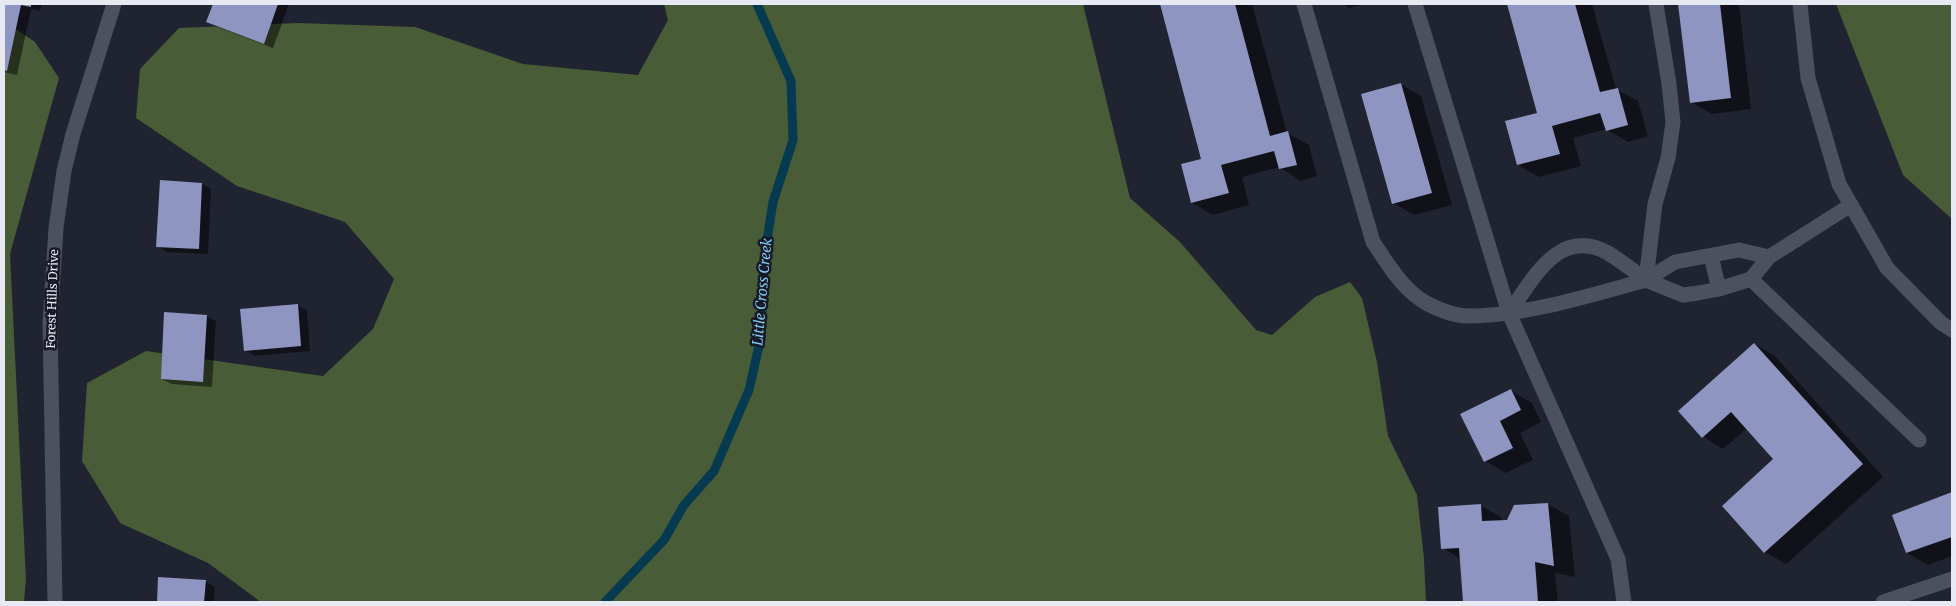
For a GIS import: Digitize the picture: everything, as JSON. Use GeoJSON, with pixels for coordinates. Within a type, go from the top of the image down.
{"type":"FeatureCollection","features":[{"type":"Feature","properties":{"kind":"street","name":"Forest Hills Drive"},"geometry":{"type":"LineString","coordinates":[[54,602],[50,323],[56,228],[64,171],[73,134],[114,4]]}},
{"type":"Feature","properties":{"kind":"street"},"geometry":{"type":"LineString","coordinates":[[1304,4],[1373,242],[1395,276],[1426,304],[1447,312],[1466,316],[1509,313],[1588,297],[1646,280],[1675,262],[1739,250],[1769,257]]}},
{"type":"Feature","properties":{"kind":"street"},"geometry":{"type":"LineString","coordinates":[[1415,4],[1509,313],[1618,559],[1624,602]]}},
{"type":"Feature","properties":{"kind":"street"},"geometry":{"type":"LineString","coordinates":[[1646,280],[1655,204],[1668,158],[1673,122],[1656,4]]}},
{"type":"Feature","properties":{"kind":"street"},"geometry":{"type":"LineString","coordinates":[[1800,4],[1808,78],[1838,184],[1887,268],[1941,323],[1952,330]]}},
{"type":"Feature","properties":{"kind":"street"},"geometry":{"type":"LineString","coordinates":[[1509,313],[1543,265],[1566,248],[1577,245],[1590,246],[1607,253],[1646,280],[1683,295],[1719,289],[1751,279],[1769,257],[1851,205]]}},
{"type":"Feature","properties":{"kind":"street"},"geometry":{"type":"LineString","coordinates":[[1711,256],[1719,289]]}},
{"type":"Feature","properties":{"kind":"street"},"geometry":{"type":"LineString","coordinates":[[1751,279],[1919,440]]}},
{"type":"Feature","properties":{"kind":"street"},"geometry":{"type":"LineString","coordinates":[[1883,602],[1952,578]]}},
{"type":"Feature","properties":{"kind":"green space"},"geometry":{"type":"Polygon","coordinates":[[[664,4],[1083,4],[1130,198],[1180,242],[1256,330],[1272,335],[1315,297],[1350,282],[1362,298],[1377,362],[1388,436],[1417,495],[1424,559],[1426,602],[261,602],[208,563],[120,523],[82,461],[87,383],[146,351],[323,376],[373,329],[394,279],[345,222],[237,186],[136,118],[140,69],[179,28],[298,23],[415,27],[523,64],[638,75],[668,20],[664,4]]]}},
{"type":"Feature","properties":{"kind":"green space"},"geometry":{"type":"Polygon","coordinates":[[[1836,4],[1952,4],[1952,219],[1903,175],[1836,4]]]}},
{"type":"Feature","properties":{"kind":"green space"},"geometry":{"type":"Polygon","coordinates":[[[4,21],[35,42],[59,78],[10,254],[26,579],[24,602],[4,602],[4,21]]]}},
{"type":"Feature","properties":{"kind":"building"},"geometry":{"type":"Polygon","coordinates":[[[4,4],[31,4],[31,7],[21,5],[7,71],[4,70],[4,4]]]}},
{"type":"Feature","properties":{"kind":"building"},"geometry":{"type":"Polygon","coordinates":[[[213,4],[278,4],[264,44],[206,22],[213,4]]]}},
{"type":"Feature","properties":{"kind":"building"},"geometry":{"type":"Polygon","coordinates":[[[1160,4],[1235,4],[1270,136],[1288,131],[1297,165],[1279,169],[1274,151],[1221,165],[1229,193],[1191,203],[1181,164],[1201,159],[1160,4]]]}},
{"type":"Feature","properties":{"kind":"building"},"geometry":{"type":"Polygon","coordinates":[[[1507,4],[1575,4],[1600,92],[1618,88],[1628,125],[1606,131],[1600,113],[1552,126],[1560,154],[1517,165],[1505,121],[1537,113],[1507,4]]]}},
{"type":"Feature","properties":{"kind":"building"},"geometry":{"type":"Polygon","coordinates":[[[1678,4],[1720,4],[1731,98],[1690,103],[1678,4]]]}},
{"type":"Feature","properties":{"kind":"building"},"geometry":{"type":"Polygon","coordinates":[[[1401,83],[1432,193],[1392,204],[1361,94],[1401,83]]]}},
{"type":"Feature","properties":{"kind":"building"},"geometry":{"type":"Polygon","coordinates":[[[160,180],[202,183],[199,249],[156,247],[160,180]]]}},
{"type":"Feature","properties":{"kind":"building"},"geometry":{"type":"Polygon","coordinates":[[[298,304],[301,346],[244,351],[240,309],[298,304]]]}},
{"type":"Feature","properties":{"kind":"building"},"geometry":{"type":"Polygon","coordinates":[[[164,312],[207,315],[203,382],[161,379],[164,312]]]}},
{"type":"Feature","properties":{"kind":"building"},"geometry":{"type":"Polygon","coordinates":[[[1754,343],[1863,464],[1764,553],[1722,506],[1773,459],[1731,412],[1702,438],[1678,411],[1754,343]]]}},
{"type":"Feature","properties":{"kind":"building"},"geometry":{"type":"Polygon","coordinates":[[[1511,389],[1521,410],[1500,421],[1513,448],[1484,462],[1460,414],[1511,389]]]}},
{"type":"Feature","properties":{"kind":"building"},"geometry":{"type":"Polygon","coordinates":[[[1952,492],[1952,537],[1906,553],[1892,515],[1952,492]]]}},
{"type":"Feature","properties":{"kind":"building"},"geometry":{"type":"Polygon","coordinates":[[[1548,503],[1554,566],[1535,562],[1538,602],[1463,602],[1459,548],[1441,549],[1438,507],[1481,504],[1482,521],[1507,520],[1514,505],[1548,503]]]}},
{"type":"Feature","properties":{"kind":"building"},"geometry":{"type":"Polygon","coordinates":[[[158,577],[206,580],[204,602],[157,602],[158,577]]]}},
{"type":"Feature","properties":{"kind":"waterway","name":"Little Cross Creek"},"geometry":{"type":"LineString","coordinates":[[605,602],[664,540],[684,505],[714,471],[749,390],[761,337],[764,259],[773,202],[793,140],[791,81],[757,4]]}}]}
